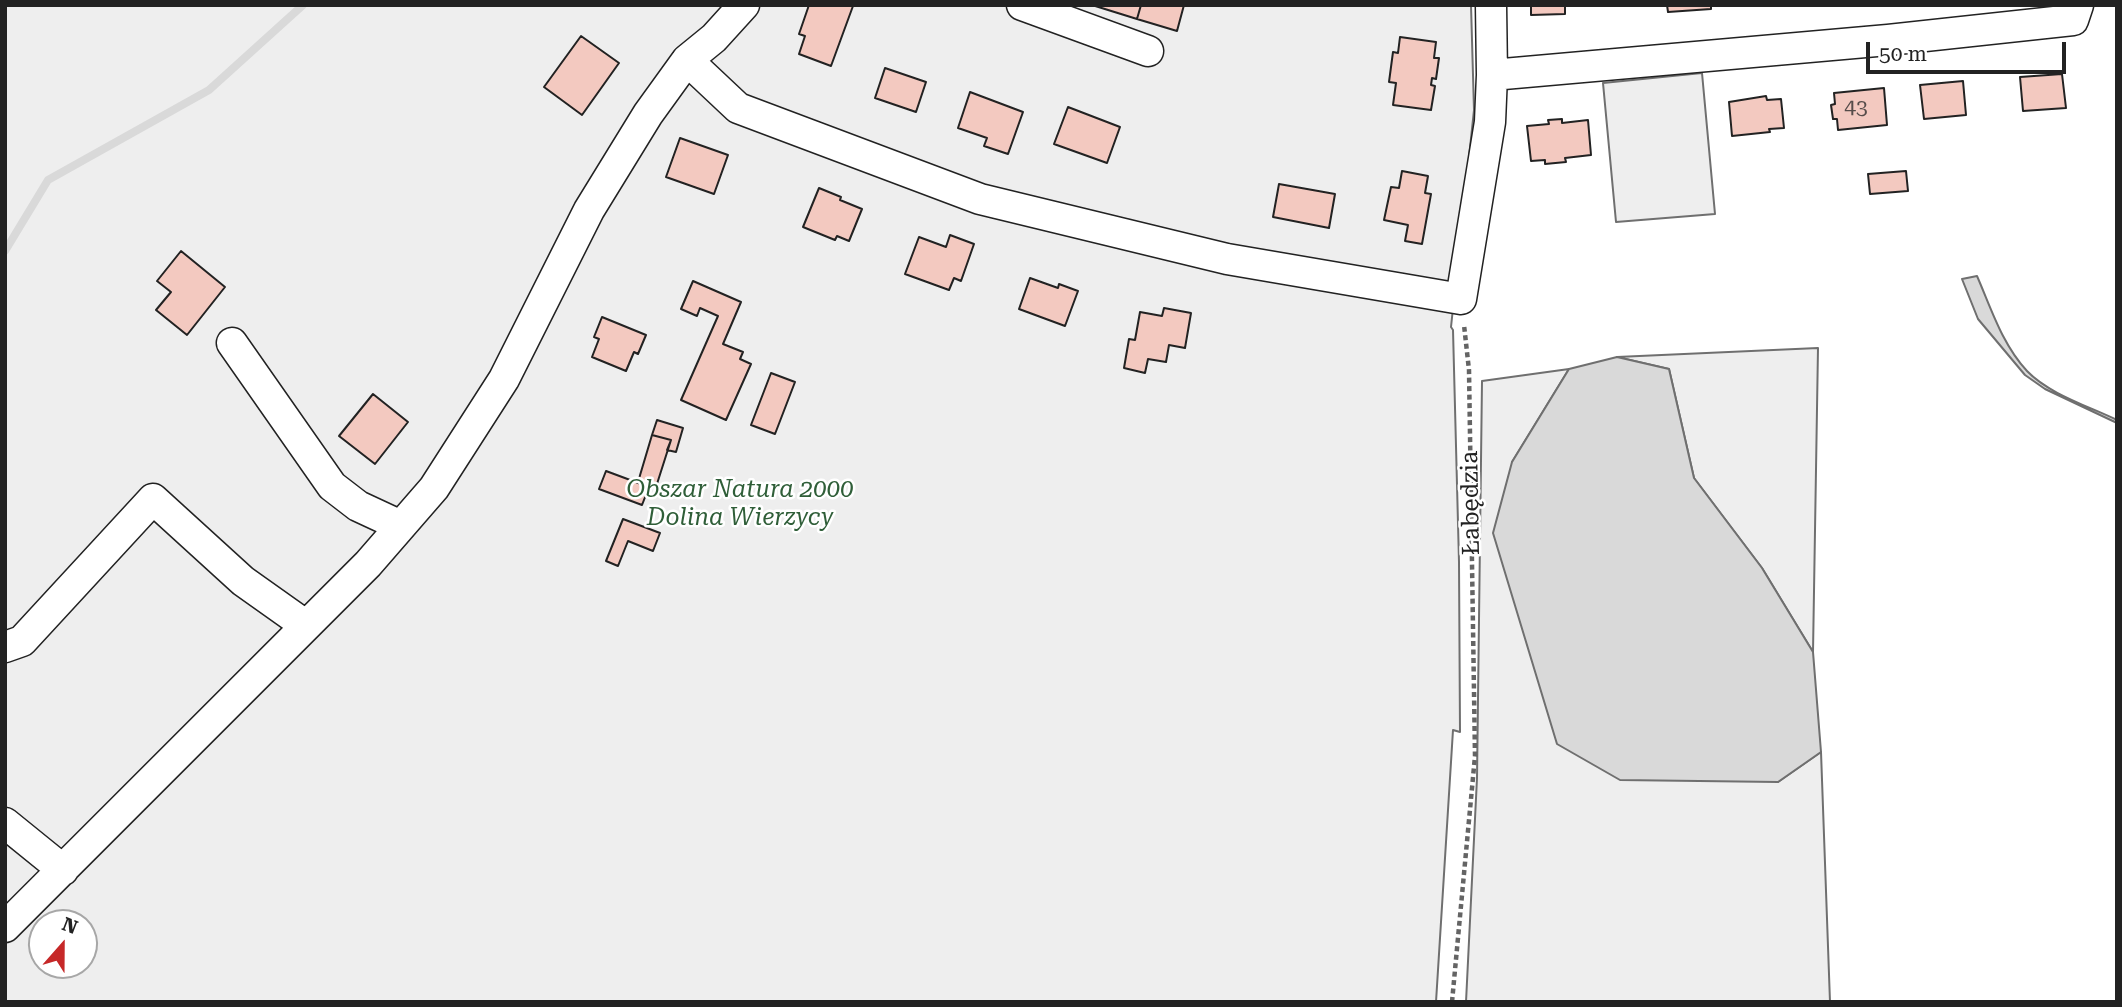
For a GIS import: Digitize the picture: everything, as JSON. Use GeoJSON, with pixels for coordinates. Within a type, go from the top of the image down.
{"type":"FeatureCollection","features":[{"type":"Feature","properties":{"kind":"street"},"geometry":{"type":"LineString","coordinates":[[5,927],[368,564],[434,488],[504,379],[589,210],[648,114],[687,60],[714,38],[744,5]]}},
{"type":"Feature","properties":{"kind":"street"},"geometry":{"type":"LineString","coordinates":[[1022,5],[1148,51]]}},
{"type":"Feature","properties":{"kind":"street"},"geometry":{"type":"LineString","coordinates":[[687,60],[738,108],[979,199],[1227,259],[1461,299],[1490,122],[1491,5]]}},
{"type":"Feature","properties":{"kind":"street"},"geometry":{"type":"LineString","coordinates":[[1492,75],[1888,40],[2073,20],[2078,5]]}},
{"type":"Feature","properties":{"kind":"street"},"geometry":{"type":"LineString","coordinates":[[232,343],[332,486],[358,506],[401,526]]}},
{"type":"Feature","properties":{"kind":"street"},"geometry":{"type":"LineString","coordinates":[[5,646],[22,641],[153,499],[243,581],[305,625]]}},
{"type":"Feature","properties":{"kind":"street"},"geometry":{"type":"LineString","coordinates":[[5,823],[63,870]]}},
{"type":"Feature","properties":{"kind":"path","name":"Łabędzia"},"geometry":{"type":"LineString","coordinates":[[1452,1002],[1475,755],[1469,370],[1461,299]]}},
{"type":"Feature","properties":{"kind":"green space","name":"Obszar Natura 2000 Dolina Wierzycy"},"geometry":{"type":"Polygon","coordinates":[[[5,5],[1471,5],[1474,110],[1451,327],[1459,562],[1460,732],[1453,730],[1436,1002],[5,1002],[5,5]]]}},
{"type":"Feature","properties":{"kind":"green space"},"geometry":{"type":"Polygon","coordinates":[[[1702,73],[1715,214],[1616,222],[1603,83],[1702,73]]]}},
{"type":"Feature","properties":{"kind":"green space"},"geometry":{"type":"Polygon","coordinates":[[[1818,348],[1813,652],[1762,568],[1694,478],[1669,369],[1617,357],[1818,348]]]}},
{"type":"Feature","properties":{"kind":"green space"},"geometry":{"type":"Polygon","coordinates":[[[1569,369],[1512,462],[1778,782],[1821,752],[1830,1002],[1466,1002],[1477,778],[1482,381],[1569,369]]]}},
{"type":"Feature","properties":{"kind":"shaded area"},"geometry":{"type":"Polygon","coordinates":[[[1977,276],[2004,338],[2027,371],[2057,393],[2117,420],[2117,423],[2045,389],[2025,375],[1978,319],[1962,279],[1977,276]]]}},
{"type":"Feature","properties":{"kind":"shaded area"},"geometry":{"type":"Polygon","coordinates":[[[1617,357],[1669,369],[1694,478],[1762,568],[1813,652],[1821,752],[1778,782],[1620,780],[1557,744],[1493,533],[1512,462],[1569,369],[1617,357]]]}},
{"type":"Feature","properties":{"kind":"building"},"geometry":{"type":"Polygon","coordinates":[[[809,5],[853,6],[831,66],[799,54],[805,36],[799,34],[809,5]]]}},
{"type":"Feature","properties":{"kind":"building"},"geometry":{"type":"Polygon","coordinates":[[[1092,5],[1141,5],[1137,19],[1092,5]]]}},
{"type":"Feature","properties":{"kind":"building"},"geometry":{"type":"Polygon","coordinates":[[[1141,5],[1184,5],[1177,31],[1137,19],[1141,5]]]}},
{"type":"Feature","properties":{"kind":"building"},"geometry":{"type":"Polygon","coordinates":[[[1531,5],[1565,5],[1565,14],[1531,15],[1531,5]]]}},
{"type":"Feature","properties":{"kind":"building"},"geometry":{"type":"Polygon","coordinates":[[[1667,5],[1711,5],[1711,9],[1668,12],[1667,5]]]}},
{"type":"Feature","properties":{"kind":"building"},"geometry":{"type":"Polygon","coordinates":[[[581,36],[619,63],[582,115],[544,87],[581,36]]]}},
{"type":"Feature","properties":{"kind":"building"},"geometry":{"type":"Polygon","coordinates":[[[1400,37],[1436,42],[1434,58],[1439,58],[1436,79],[1432,78],[1431,85],[1435,86],[1431,110],[1393,105],[1396,83],[1389,82],[1393,52],[1398,53],[1400,37]]]}},
{"type":"Feature","properties":{"kind":"building"},"geometry":{"type":"Polygon","coordinates":[[[885,68],[926,82],[916,112],[875,98],[885,68]]]}},
{"type":"Feature","properties":{"kind":"building"},"geometry":{"type":"Polygon","coordinates":[[[2062,74],[2066,108],[2023,111],[2020,77],[2062,74]]]}},
{"type":"Feature","properties":{"kind":"building"},"geometry":{"type":"Polygon","coordinates":[[[1963,81],[1966,115],[1924,119],[1920,85],[1963,81]]]}},
{"type":"Feature","properties":{"kind":"building"},"geometry":{"type":"Polygon","coordinates":[[[1884,88],[1887,125],[1838,130],[1831,105],[1835,104],[1834,93],[1884,88]]]}},
{"type":"Feature","properties":{"kind":"building"},"geometry":{"type":"Polygon","coordinates":[[[970,92],[1023,112],[1008,154],[984,146],[987,138],[958,128],[970,92]]]}},
{"type":"Feature","properties":{"kind":"building"},"geometry":{"type":"Polygon","coordinates":[[[1766,96],[1767,100],[1781,99],[1784,128],[1732,136],[1729,102],[1766,96]]]}},
{"type":"Feature","properties":{"kind":"building"},"geometry":{"type":"Polygon","coordinates":[[[1068,107],[1120,127],[1107,163],[1054,144],[1068,107]]]}},
{"type":"Feature","properties":{"kind":"building"},"geometry":{"type":"Polygon","coordinates":[[[1562,119],[1562,123],[1588,120],[1591,155],[1565,158],[1566,162],[1545,164],[1545,160],[1531,161],[1527,126],[1549,124],[1548,120],[1562,119]]]}},
{"type":"Feature","properties":{"kind":"building"},"geometry":{"type":"Polygon","coordinates":[[[680,138],[728,155],[714,194],[666,177],[680,138]]]}},
{"type":"Feature","properties":{"kind":"building"},"geometry":{"type":"Polygon","coordinates":[[[1402,171],[1428,176],[1425,193],[1431,194],[1422,244],[1405,241],[1408,225],[1384,220],[1391,187],[1399,188],[1402,171]]]}},
{"type":"Feature","properties":{"kind":"building"},"geometry":{"type":"Polygon","coordinates":[[[1906,171],[1908,191],[1870,194],[1868,174],[1906,171]]]}},
{"type":"Feature","properties":{"kind":"building"},"geometry":{"type":"Polygon","coordinates":[[[1279,184],[1335,194],[1329,228],[1273,217],[1279,184]]]}},
{"type":"Feature","properties":{"kind":"building"},"geometry":{"type":"Polygon","coordinates":[[[819,188],[862,209],[849,241],[837,236],[835,240],[803,227],[819,188]]]}},
{"type":"Feature","properties":{"kind":"building"},"geometry":{"type":"Polygon","coordinates":[[[950,235],[974,244],[961,281],[954,278],[949,290],[905,274],[919,237],[946,247],[950,235]]]}},
{"type":"Feature","properties":{"kind":"building"},"geometry":{"type":"Polygon","coordinates":[[[181,251],[225,287],[187,335],[156,310],[171,292],[157,281],[181,251]]]}},
{"type":"Feature","properties":{"kind":"building"},"geometry":{"type":"Polygon","coordinates":[[[1030,278],[1058,288],[1059,284],[1078,291],[1065,326],[1019,309],[1030,278]]]}},
{"type":"Feature","properties":{"kind":"building"},"geometry":{"type":"Polygon","coordinates":[[[693,281],[741,302],[723,344],[743,352],[740,359],[751,364],[726,420],[681,400],[718,316],[700,308],[697,316],[681,309],[693,281]]]}},
{"type":"Feature","properties":{"kind":"building"},"geometry":{"type":"Polygon","coordinates":[[[1164,308],[1191,313],[1185,348],[1169,345],[1166,362],[1148,359],[1145,373],[1124,368],[1129,339],[1135,340],[1140,312],[1162,316],[1164,308]]]}},
{"type":"Feature","properties":{"kind":"building"},"geometry":{"type":"Polygon","coordinates":[[[602,317],[646,335],[638,354],[634,352],[626,371],[592,357],[599,339],[594,337],[602,317]]]}},
{"type":"Feature","properties":{"kind":"building"},"geometry":{"type":"Polygon","coordinates":[[[771,373],[795,382],[775,434],[751,425],[771,373]]]}},
{"type":"Feature","properties":{"kind":"building"},"geometry":{"type":"Polygon","coordinates":[[[373,394],[408,422],[375,464],[339,436],[373,394]]]}},
{"type":"Feature","properties":{"kind":"building"},"geometry":{"type":"Polygon","coordinates":[[[657,420],[683,428],[676,452],[667,450],[671,440],[652,435],[657,420]]]}},
{"type":"Feature","properties":{"kind":"building"},"geometry":{"type":"Polygon","coordinates":[[[652,435],[671,440],[656,487],[638,482],[652,435]]]}},
{"type":"Feature","properties":{"kind":"building"},"geometry":{"type":"Polygon","coordinates":[[[606,471],[649,487],[642,505],[599,489],[606,471]]]}},
{"type":"Feature","properties":{"kind":"building"},"geometry":{"type":"Polygon","coordinates":[[[623,519],[660,533],[653,551],[628,541],[618,566],[606,561],[623,519]]]}},
{"type":"Feature","properties":{"kind":"waterway"},"geometry":{"type":"LineString","coordinates":[[5,251],[48,180],[209,90],[303,5]]}}]}
